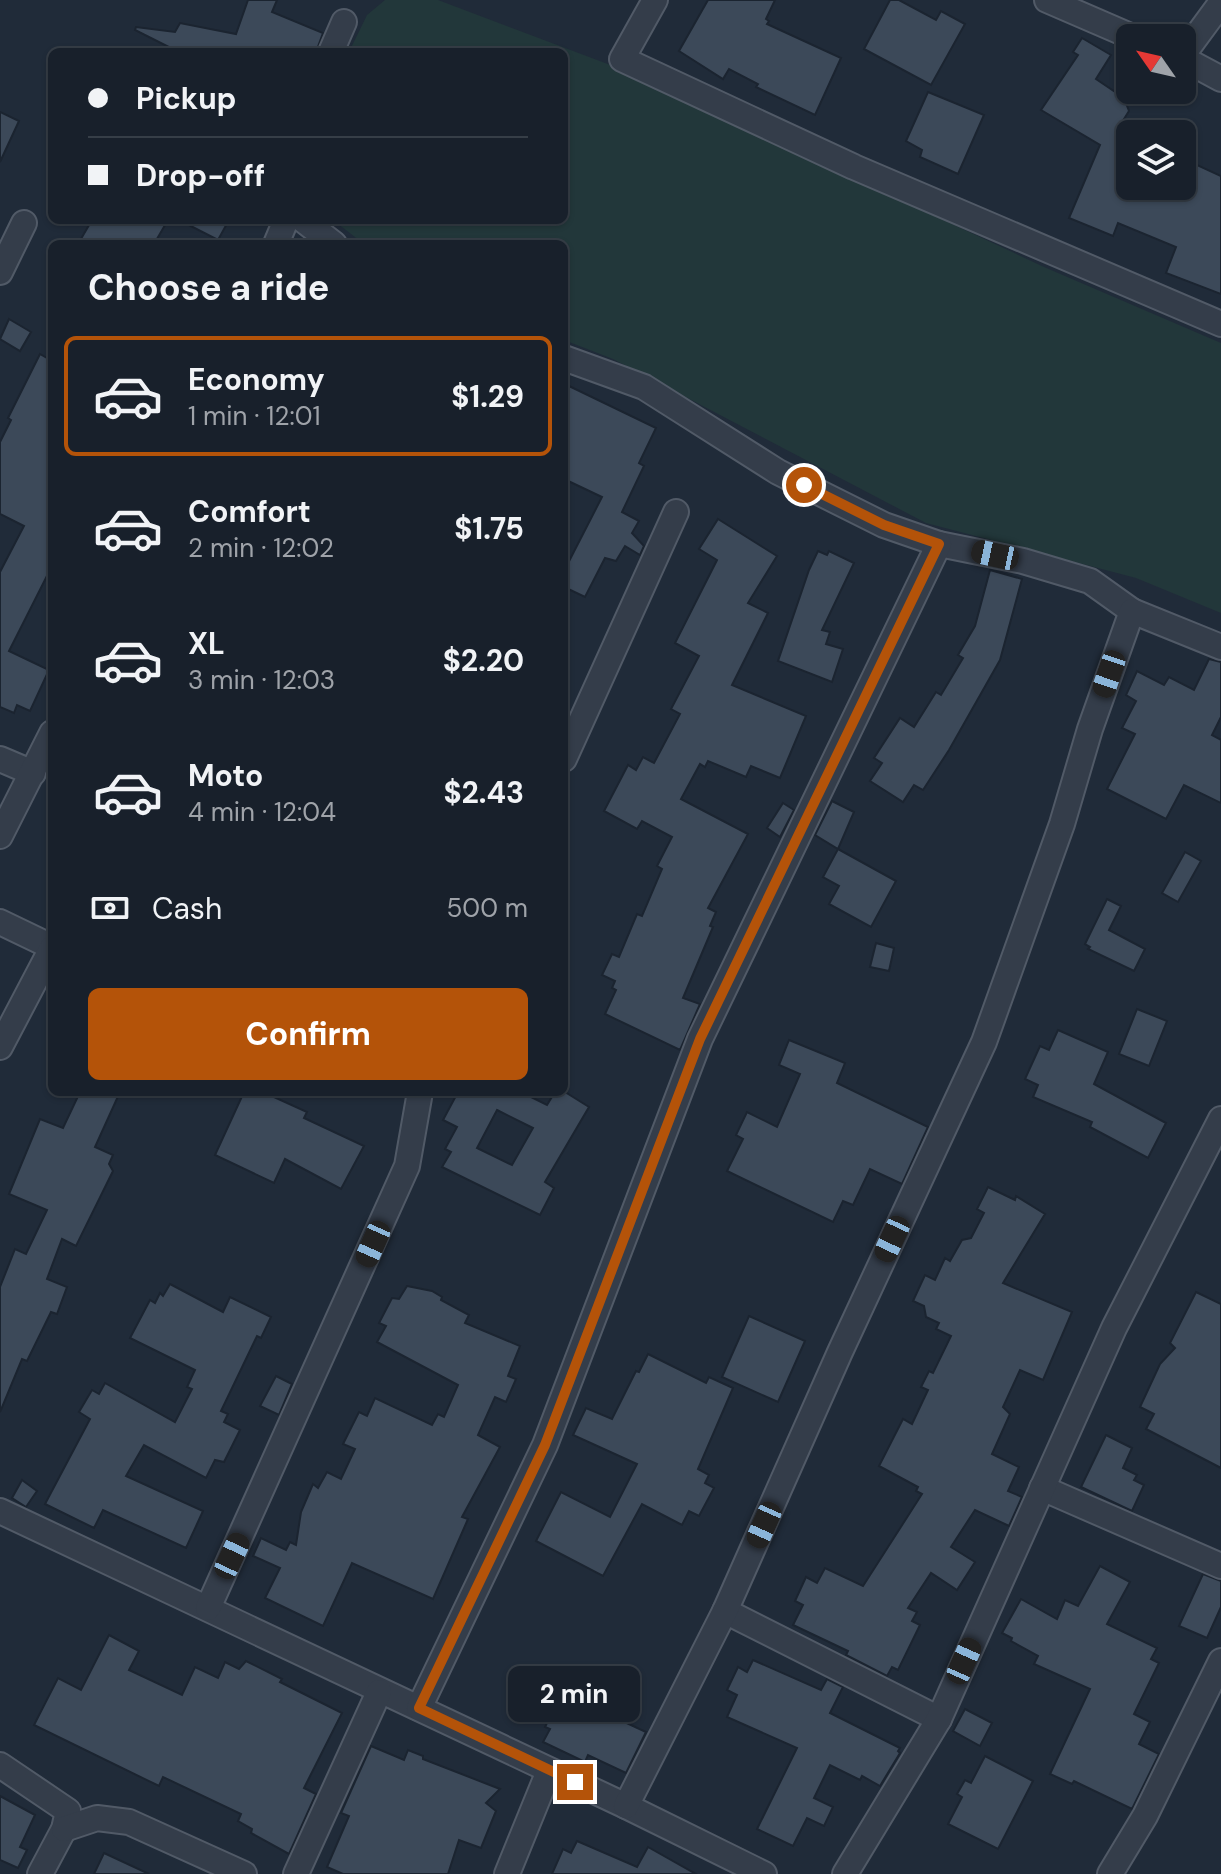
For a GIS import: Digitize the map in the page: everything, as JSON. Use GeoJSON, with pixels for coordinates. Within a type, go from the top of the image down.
{"type":"FeatureCollection","features":[{"type":"Feature","properties":{"kind":"street"},"geometry":{"type":"LineString","coordinates":[[655,0],[622,59],[854,167],[1221,324]]}},
{"type":"Feature","properties":{"kind":"street"},"geometry":{"type":"LineString","coordinates":[[1047,0],[1116,30]]}},
{"type":"Feature","properties":{"kind":"street"},"geometry":{"type":"LineString","coordinates":[[1196,38],[1221,3]]}},
{"type":"Feature","properties":{"kind":"street"},"geometry":{"type":"LineString","coordinates":[[333,48],[344,22]]}},
{"type":"Feature","properties":{"kind":"street"},"geometry":{"type":"LineString","coordinates":[[1196,65],[1221,79]]}},
{"type":"Feature","properties":{"kind":"street"},"geometry":{"type":"LineString","coordinates":[[0,272],[24,223]]}},
{"type":"Feature","properties":{"kind":"street"},"geometry":{"type":"LineString","coordinates":[[308,224],[329,240]]}},
{"type":"Feature","properties":{"kind":"street"},"geometry":{"type":"LineString","coordinates":[[568,359],[644,387],[778,472],[884,525],[939,544],[1023,561],[1090,581],[1132,611],[1221,647]]}},
{"type":"Feature","properties":{"kind":"street"},"geometry":{"type":"LineString","coordinates":[[568,750],[676,512]]}},
{"type":"Feature","properties":{"kind":"street"},"geometry":{"type":"LineString","coordinates":[[419,1708],[545,1445],[700,1039],[939,544]]}},
{"type":"Feature","properties":{"kind":"street"},"geometry":{"type":"LineString","coordinates":[[626,1806],[725,1611],[984,1042],[1062,824],[1090,729],[1132,611]]}},
{"type":"Feature","properties":{"kind":"street"},"geometry":{"type":"LineString","coordinates":[[0,836],[48,741]]}},
{"type":"Feature","properties":{"kind":"street"},"geometry":{"type":"LineString","coordinates":[[0,759],[33,773]]}},
{"type":"Feature","properties":{"kind":"street"},"geometry":{"type":"LineString","coordinates":[[0,922],[48,945]]}},
{"type":"Feature","properties":{"kind":"street"},"geometry":{"type":"LineString","coordinates":[[0,1047],[48,955]]}},
{"type":"Feature","properties":{"kind":"street"},"geometry":{"type":"LineString","coordinates":[[208,1608],[407,1166],[419,1096]]}},
{"type":"Feature","properties":{"kind":"street"},"geometry":{"type":"LineString","coordinates":[[845,1874],[939,1719],[1114,1328],[1221,1119]]}},
{"type":"Feature","properties":{"kind":"street"},"geometry":{"type":"LineString","coordinates":[[1042,1488],[1221,1566]]}},
{"type":"Feature","properties":{"kind":"street"},"geometry":{"type":"LineString","coordinates":[[0,1511],[764,1874]]}},
{"type":"Feature","properties":{"kind":"street"},"geometry":{"type":"LineString","coordinates":[[725,1611],[939,1719]]}},
{"type":"Feature","properties":{"kind":"street"},"geometry":{"type":"LineString","coordinates":[[1110,1874],[1145,1816],[1221,1661]]}},
{"type":"Feature","properties":{"kind":"street"},"geometry":{"type":"LineString","coordinates":[[296,1874],[379,1692]]}},
{"type":"Feature","properties":{"kind":"street"},"geometry":{"type":"LineString","coordinates":[[0,1765],[68,1811],[64,1829],[40,1874]]}},
{"type":"Feature","properties":{"kind":"street"},"geometry":{"type":"LineString","coordinates":[[507,1874],[549,1771]]}},
{"type":"Feature","properties":{"kind":"street"},"geometry":{"type":"LineString","coordinates":[[64,1829],[97,1818],[129,1822],[244,1874]]}},
{"type":"Feature","properties":{"kind":"green space"},"geometry":{"type":"Polygon","coordinates":[[[385,0],[438,0],[565,48],[351,48],[367,15],[385,0]]]}},
{"type":"Feature","properties":{"kind":"green space"},"geometry":{"type":"Polygon","coordinates":[[[568,49],[613,66],[1044,267],[1221,343],[1221,613],[1136,578],[926,523],[613,359],[568,342],[568,240],[359,240],[338,224],[568,224],[568,49]]]}},
{"type":"Feature","properties":{"kind":"building"},"geometry":{"type":"Polygon","coordinates":[[[248,0],[277,0],[272,12],[323,33],[317,48],[171,48],[135,30],[136,27],[175,32],[180,23],[236,34],[248,0]]]}},
{"type":"Feature","properties":{"kind":"building"},"geometry":{"type":"Polygon","coordinates":[[[708,0],[775,0],[766,19],[769,21],[767,24],[841,58],[815,115],[756,87],[758,84],[729,69],[723,79],[679,51],[708,0]]]}},
{"type":"Feature","properties":{"kind":"building"},"geometry":{"type":"Polygon","coordinates":[[[890,0],[899,0],[936,20],[941,11],[965,24],[931,85],[864,49],[890,0]]]}},
{"type":"Feature","properties":{"kind":"building"},"geometry":{"type":"Polygon","coordinates":[[[1082,38],[1111,55],[1096,79],[1116,93],[1116,104],[1126,104],[1129,111],[1123,120],[1116,120],[1116,200],[1196,200],[1196,164],[1221,176],[1221,294],[1166,273],[1176,247],[1118,223],[1113,236],[1069,218],[1100,145],[1041,110],[1078,55],[1073,52],[1082,38]]]}},
{"type":"Feature","properties":{"kind":"building"},"geometry":{"type":"Polygon","coordinates":[[[928,92],[984,115],[958,174],[920,157],[922,150],[906,141],[928,92]]]}},
{"type":"Feature","properties":{"kind":"building"},"geometry":{"type":"Polygon","coordinates":[[[0,112],[19,121],[0,162],[0,112]]]}},
{"type":"Feature","properties":{"kind":"building"},"geometry":{"type":"Polygon","coordinates":[[[90,224],[166,224],[156,240],[80,240],[90,224]]]}},
{"type":"Feature","properties":{"kind":"building"},"geometry":{"type":"Polygon","coordinates":[[[187,224],[227,224],[218,240],[187,224]]]}},
{"type":"Feature","properties":{"kind":"building"},"geometry":{"type":"Polygon","coordinates":[[[9,319],[31,332],[20,351],[0,339],[9,319]]]}},
{"type":"Feature","properties":{"kind":"building"},"geometry":{"type":"Polygon","coordinates":[[[40,354],[48,359],[48,574],[9,651],[48,672],[30,711],[17,705],[14,713],[0,707],[0,572],[24,526],[0,514],[0,442],[11,420],[8,418],[40,354]]]}},
{"type":"Feature","properties":{"kind":"building"},"geometry":{"type":"Polygon","coordinates":[[[568,388],[656,428],[639,463],[644,466],[622,512],[639,521],[632,533],[644,546],[640,555],[625,546],[616,561],[605,558],[585,597],[568,589],[568,563],[602,497],[568,481],[568,388]]]}},
{"type":"Feature","properties":{"kind":"building"},"geometry":{"type":"Polygon","coordinates":[[[718,519],[777,556],[748,603],[768,613],[732,685],[806,716],[780,778],[751,766],[746,777],[708,761],[705,767],[700,764],[681,799],[748,834],[708,908],[716,912],[710,926],[713,927],[683,998],[700,1004],[680,1050],[605,1014],[616,990],[612,988],[615,981],[602,975],[612,954],[619,957],[637,914],[642,916],[662,869],[657,866],[672,837],[642,821],[637,829],[604,811],[628,765],[636,770],[643,757],[654,763],[680,714],[671,709],[699,656],[675,643],[717,560],[699,549],[718,519]]]}},
{"type":"Feature","properties":{"kind":"building"},"geometry":{"type":"Polygon","coordinates":[[[818,551],[827,555],[829,551],[854,563],[822,630],[830,632],[826,644],[843,649],[832,682],[778,661],[818,551]]]}},
{"type":"Feature","properties":{"kind":"building"},"geometry":{"type":"Polygon","coordinates":[[[990,570],[1022,579],[1000,660],[923,790],[914,785],[903,802],[870,781],[882,763],[874,758],[900,718],[914,727],[936,692],[941,695],[963,658],[958,655],[975,626],[990,570]]]}},
{"type":"Feature","properties":{"kind":"building"},"geometry":{"type":"Polygon","coordinates":[[[1209,659],[1221,662],[1221,717],[1212,735],[1221,740],[1221,803],[1184,785],[1166,819],[1107,789],[1135,734],[1122,728],[1136,701],[1126,695],[1137,671],[1164,685],[1169,677],[1194,690],[1209,659]]]}},
{"type":"Feature","properties":{"kind":"building"},"geometry":{"type":"Polygon","coordinates":[[[832,801],[854,812],[838,849],[815,835],[832,801]]]}},
{"type":"Feature","properties":{"kind":"building"},"geometry":{"type":"Polygon","coordinates":[[[783,803],[794,810],[780,837],[767,828],[783,803]]]}},
{"type":"Feature","properties":{"kind":"building"},"geometry":{"type":"Polygon","coordinates":[[[838,849],[896,881],[871,927],[829,904],[839,886],[823,877],[838,849]]]}},
{"type":"Feature","properties":{"kind":"building"},"geometry":{"type":"Polygon","coordinates":[[[1185,852],[1201,861],[1178,902],[1162,893],[1185,852]]]}},
{"type":"Feature","properties":{"kind":"building"},"geometry":{"type":"Polygon","coordinates":[[[1107,899],[1121,906],[1109,930],[1145,949],[1134,971],[1088,949],[1090,947],[1085,944],[1107,899]]]}},
{"type":"Feature","properties":{"kind":"building"},"geometry":{"type":"Polygon","coordinates":[[[876,943],[894,948],[889,971],[870,967],[876,943]]]}},
{"type":"Feature","properties":{"kind":"building"},"geometry":{"type":"Polygon","coordinates":[[[1137,1009],[1167,1021],[1149,1066],[1119,1054],[1137,1009]]]}},
{"type":"Feature","properties":{"kind":"building"},"geometry":{"type":"Polygon","coordinates":[[[1058,1030],[1108,1052],[1094,1084],[1166,1123],[1148,1158],[1090,1127],[1092,1122],[1033,1097],[1038,1085],[1025,1079],[1040,1046],[1049,1050],[1058,1030]]]}},
{"type":"Feature","properties":{"kind":"building"},"geometry":{"type":"Polygon","coordinates":[[[789,1040],[845,1063],[837,1083],[928,1127],[902,1184],[870,1169],[853,1205],[843,1201],[833,1222],[727,1171],[743,1139],[736,1135],[747,1112],[777,1127],[800,1074],[779,1065],[789,1040]]]}},
{"type":"Feature","properties":{"kind":"building"},"geometry":{"type":"Polygon","coordinates":[[[568,1094],[589,1107],[545,1182],[554,1188],[540,1215],[442,1167],[451,1152],[445,1149],[457,1127],[443,1120],[456,1096],[529,1096],[547,1105],[553,1096],[568,1094]],[[497,1110],[477,1148],[512,1165],[533,1128],[497,1110]]]}},
{"type":"Feature","properties":{"kind":"building"},"geometry":{"type":"Polygon","coordinates":[[[78,1096],[118,1096],[95,1147],[113,1155],[109,1164],[113,1171],[76,1246],[62,1239],[47,1279],[67,1287],[57,1314],[51,1312],[27,1361],[22,1359],[0,1412],[0,1287],[15,1249],[26,1254],[47,1210],[9,1194],[40,1119],[63,1128],[78,1096]]]}},
{"type":"Feature","properties":{"kind":"building"},"geometry":{"type":"Polygon","coordinates":[[[242,1096],[272,1096],[307,1112],[304,1118],[364,1146],[341,1189],[285,1159],[274,1183],[215,1155],[242,1096]]]}},
{"type":"Feature","properties":{"kind":"building"},"geometry":{"type":"Polygon","coordinates":[[[988,1187],[1015,1200],[1016,1196],[1045,1214],[1003,1283],[1072,1312],[1043,1380],[1020,1370],[1003,1407],[1010,1414],[992,1454],[1019,1467],[1008,1491],[1022,1497],[1009,1526],[975,1510],[951,1547],[975,1562],[957,1590],[931,1573],[908,1608],[917,1612],[912,1621],[920,1625],[898,1670],[892,1667],[887,1676],[846,1655],[848,1651],[793,1625],[803,1605],[795,1601],[806,1577],[817,1583],[825,1568],[863,1586],[922,1494],[916,1491],[918,1487],[879,1466],[903,1419],[912,1424],[928,1390],[921,1387],[929,1371],[933,1373],[951,1336],[936,1329],[939,1323],[926,1317],[924,1306],[913,1301],[925,1275],[935,1280],[945,1258],[950,1261],[962,1240],[971,1238],[984,1213],[977,1209],[988,1187]]]}},
{"type":"Feature","properties":{"kind":"building"},"geometry":{"type":"Polygon","coordinates":[[[170,1284],[223,1312],[230,1297],[271,1317],[261,1338],[257,1336],[221,1411],[228,1414],[224,1422],[240,1430],[224,1462],[215,1460],[206,1478],[144,1445],[126,1476],[203,1511],[186,1548],[103,1510],[94,1528],[45,1504],[90,1419],[79,1412],[92,1390],[99,1394],[105,1383],[175,1422],[192,1389],[187,1387],[195,1370],[130,1338],[150,1300],[155,1303],[170,1284]]]}},
{"type":"Feature","properties":{"kind":"building"},"geometry":{"type":"Polygon","coordinates":[[[407,1286],[432,1291],[442,1297],[441,1300],[469,1315],[465,1323],[520,1346],[508,1376],[516,1379],[506,1402],[495,1397],[478,1435],[500,1447],[462,1517],[468,1519],[433,1599],[352,1563],[323,1626],[265,1598],[280,1568],[253,1556],[261,1538],[286,1550],[290,1542],[296,1545],[301,1512],[313,1484],[318,1488],[327,1472],[341,1479],[355,1449],[343,1444],[359,1412],[367,1416],[375,1398],[432,1425],[438,1414],[444,1417],[458,1385],[377,1342],[386,1326],[379,1323],[392,1298],[399,1299],[407,1286]]]}},
{"type":"Feature","properties":{"kind":"building"},"geometry":{"type":"Polygon","coordinates":[[[1196,1292],[1221,1304],[1221,1468],[1146,1429],[1154,1414],[1140,1407],[1160,1364],[1175,1348],[1170,1343],[1196,1292]]]}},
{"type":"Feature","properties":{"kind":"building"},"geometry":{"type":"Polygon","coordinates":[[[749,1316],[805,1341],[778,1402],[722,1377],[749,1316]]]}},
{"type":"Feature","properties":{"kind":"building"},"geometry":{"type":"Polygon","coordinates":[[[648,1354],[706,1383],[709,1377],[733,1388],[698,1469],[709,1475],[705,1483],[714,1488],[699,1516],[689,1511],[682,1525],[642,1504],[603,1576],[536,1541],[561,1492],[610,1517],[637,1464],[573,1435],[586,1408],[612,1419],[648,1354]]]}},
{"type":"Feature","properties":{"kind":"building"},"geometry":{"type":"Polygon","coordinates":[[[276,1376],[292,1384],[279,1415],[260,1406],[276,1376]]]}},
{"type":"Feature","properties":{"kind":"building"},"geometry":{"type":"Polygon","coordinates":[[[1106,1435],[1132,1448],[1123,1468],[1137,1475],[1134,1480],[1144,1485],[1132,1511],[1081,1487],[1106,1435]]]}},
{"type":"Feature","properties":{"kind":"building"},"geometry":{"type":"Polygon","coordinates":[[[22,1480],[37,1491],[26,1507],[12,1498],[22,1480]]]}},
{"type":"Feature","properties":{"kind":"building"},"geometry":{"type":"Polygon","coordinates":[[[1100,1566],[1130,1582],[1107,1624],[1157,1648],[1151,1659],[1159,1663],[1134,1714],[1150,1722],[1139,1744],[1159,1754],[1132,1809],[1074,1781],[1072,1784],[1050,1774],[1090,1689],[1034,1664],[1038,1656],[1002,1633],[1021,1599],[1057,1619],[1065,1600],[1078,1606],[1100,1566]]]}},
{"type":"Feature","properties":{"kind":"building"},"geometry":{"type":"Polygon","coordinates":[[[1203,1574],[1221,1581],[1221,1607],[1207,1638],[1179,1626],[1203,1574]]]}},
{"type":"Feature","properties":{"kind":"building"},"geometry":{"type":"Polygon","coordinates":[[[109,1635],[139,1651],[129,1670],[182,1695],[195,1667],[218,1678],[225,1662],[239,1669],[246,1661],[342,1713],[304,1788],[316,1794],[289,1854],[251,1833],[252,1829],[238,1821],[241,1814],[163,1777],[159,1786],[34,1725],[58,1678],[81,1690],[109,1635]]]}},
{"type":"Feature","properties":{"kind":"building"},"geometry":{"type":"Polygon","coordinates":[[[753,1660],[821,1690],[827,1679],[843,1687],[830,1713],[900,1748],[880,1786],[830,1765],[814,1798],[833,1807],[824,1826],[807,1818],[793,1846],[757,1829],[797,1748],[727,1717],[737,1695],[727,1690],[738,1667],[747,1672],[753,1660]]]}},
{"type":"Feature","properties":{"kind":"building"},"geometry":{"type":"Polygon","coordinates":[[[571,1674],[607,1692],[604,1698],[610,1701],[605,1713],[646,1732],[626,1773],[588,1755],[585,1762],[543,1742],[550,1729],[545,1727],[571,1674]]]}},
{"type":"Feature","properties":{"kind":"building"},"geometry":{"type":"Polygon","coordinates":[[[965,1709],[992,1723],[980,1746],[953,1731],[965,1709]]]}},
{"type":"Feature","properties":{"kind":"building"},"geometry":{"type":"Polygon","coordinates":[[[371,1746],[404,1760],[408,1750],[423,1756],[423,1759],[500,1789],[486,1803],[496,1811],[481,1848],[459,1840],[448,1874],[343,1874],[327,1867],[349,1816],[341,1813],[371,1746]]]}},
{"type":"Feature","properties":{"kind":"building"},"geometry":{"type":"Polygon","coordinates":[[[985,1756],[1033,1781],[998,1849],[948,1824],[962,1797],[957,1794],[965,1780],[971,1783],[985,1756]]]}},
{"type":"Feature","properties":{"kind":"building"},"geometry":{"type":"Polygon","coordinates":[[[0,1796],[35,1815],[20,1847],[27,1850],[18,1868],[0,1860],[0,1796]]]}},
{"type":"Feature","properties":{"kind":"building"},"geometry":{"type":"Polygon","coordinates":[[[577,1841],[637,1867],[648,1847],[696,1874],[552,1874],[563,1849],[571,1853],[577,1841]]]}},
{"type":"Feature","properties":{"kind":"building"},"geometry":{"type":"Polygon","coordinates":[[[104,1853],[149,1874],[94,1874],[104,1853]]]}},
{"type":"Feature","properties":{"kind":"route"},"geometry":{"type":"LineString","coordinates":[[575,1782],[419,1708],[545,1445],[700,1039],[939,544],[884,525],[804,485]]}}]}
